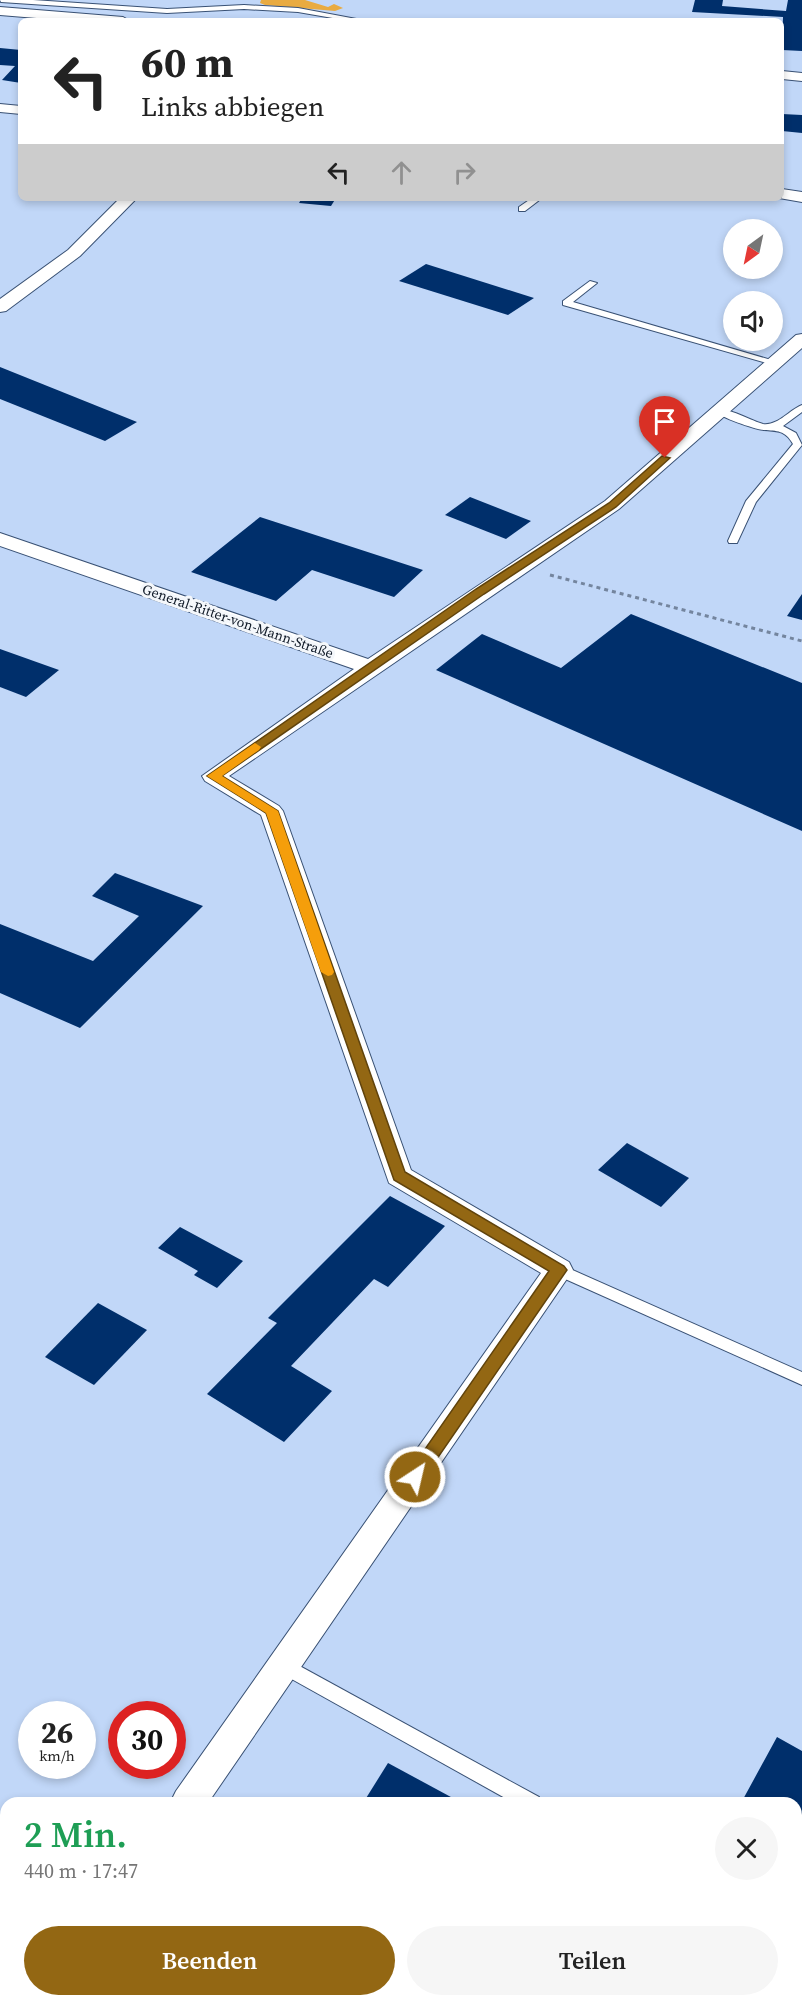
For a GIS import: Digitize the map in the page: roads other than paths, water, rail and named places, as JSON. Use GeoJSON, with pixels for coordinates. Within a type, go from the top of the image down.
{"type":"FeatureCollection","features":[{"type":"Feature","properties":{"kind":"street"},"geometry":{"type":"LineString","coordinates":[[0,11],[86,18]]}},
{"type":"Feature","properties":{"kind":"street"},"geometry":{"type":"LineString","coordinates":[[784,75],[802,77]]}},
{"type":"Feature","properties":{"kind":"street"},"geometry":{"type":"LineString","coordinates":[[0,108],[18,110]]}},
{"type":"Feature","properties":{"kind":"street"},"geometry":{"type":"LineString","coordinates":[[784,194],[802,197]]}},
{"type":"Feature","properties":{"kind":"street"},"geometry":{"type":"LineString","coordinates":[[0,307],[74,253],[126,201]]}},
{"type":"Feature","properties":{"kind":"street"},"geometry":{"type":"LineString","coordinates":[[192,1797],[559,1270],[399,1176],[272,811],[213,776],[517,567],[612,505],[802,339]]}},
{"type":"Feature","properties":{"kind":"street","name":"General-Ritter-von-Mann-Straße"},"geometry":{"type":"LineString","coordinates":[[0,539],[370,667]]}},
{"type":"Feature","properties":{"kind":"lane"},"geometry":{"type":"LineString","coordinates":[[1,0],[167,11],[244,7],[298,10],[345,18]]}},
{"type":"Feature","properties":{"kind":"lane"},"geometry":{"type":"LineString","coordinates":[[522,209],[534,201]]}},
{"type":"Feature","properties":{"kind":"lane"},"geometry":{"type":"LineString","coordinates":[[593,283],[566,303],[773,362]]}},
{"type":"Feature","properties":{"kind":"lane"},"geometry":{"type":"LineString","coordinates":[[718,411],[764,427],[776,426],[802,408]]}},
{"type":"Feature","properties":{"kind":"lane"},"geometry":{"type":"LineString","coordinates":[[733,541],[751,501],[798,444],[793,435],[776,426]]}},
{"type":"Feature","properties":{"kind":"lane"},"geometry":{"type":"LineString","coordinates":[[559,1270],[802,1379]]}},
{"type":"Feature","properties":{"kind":"lane"},"geometry":{"type":"LineString","coordinates":[[285,1666],[521,1797]]}}]}
